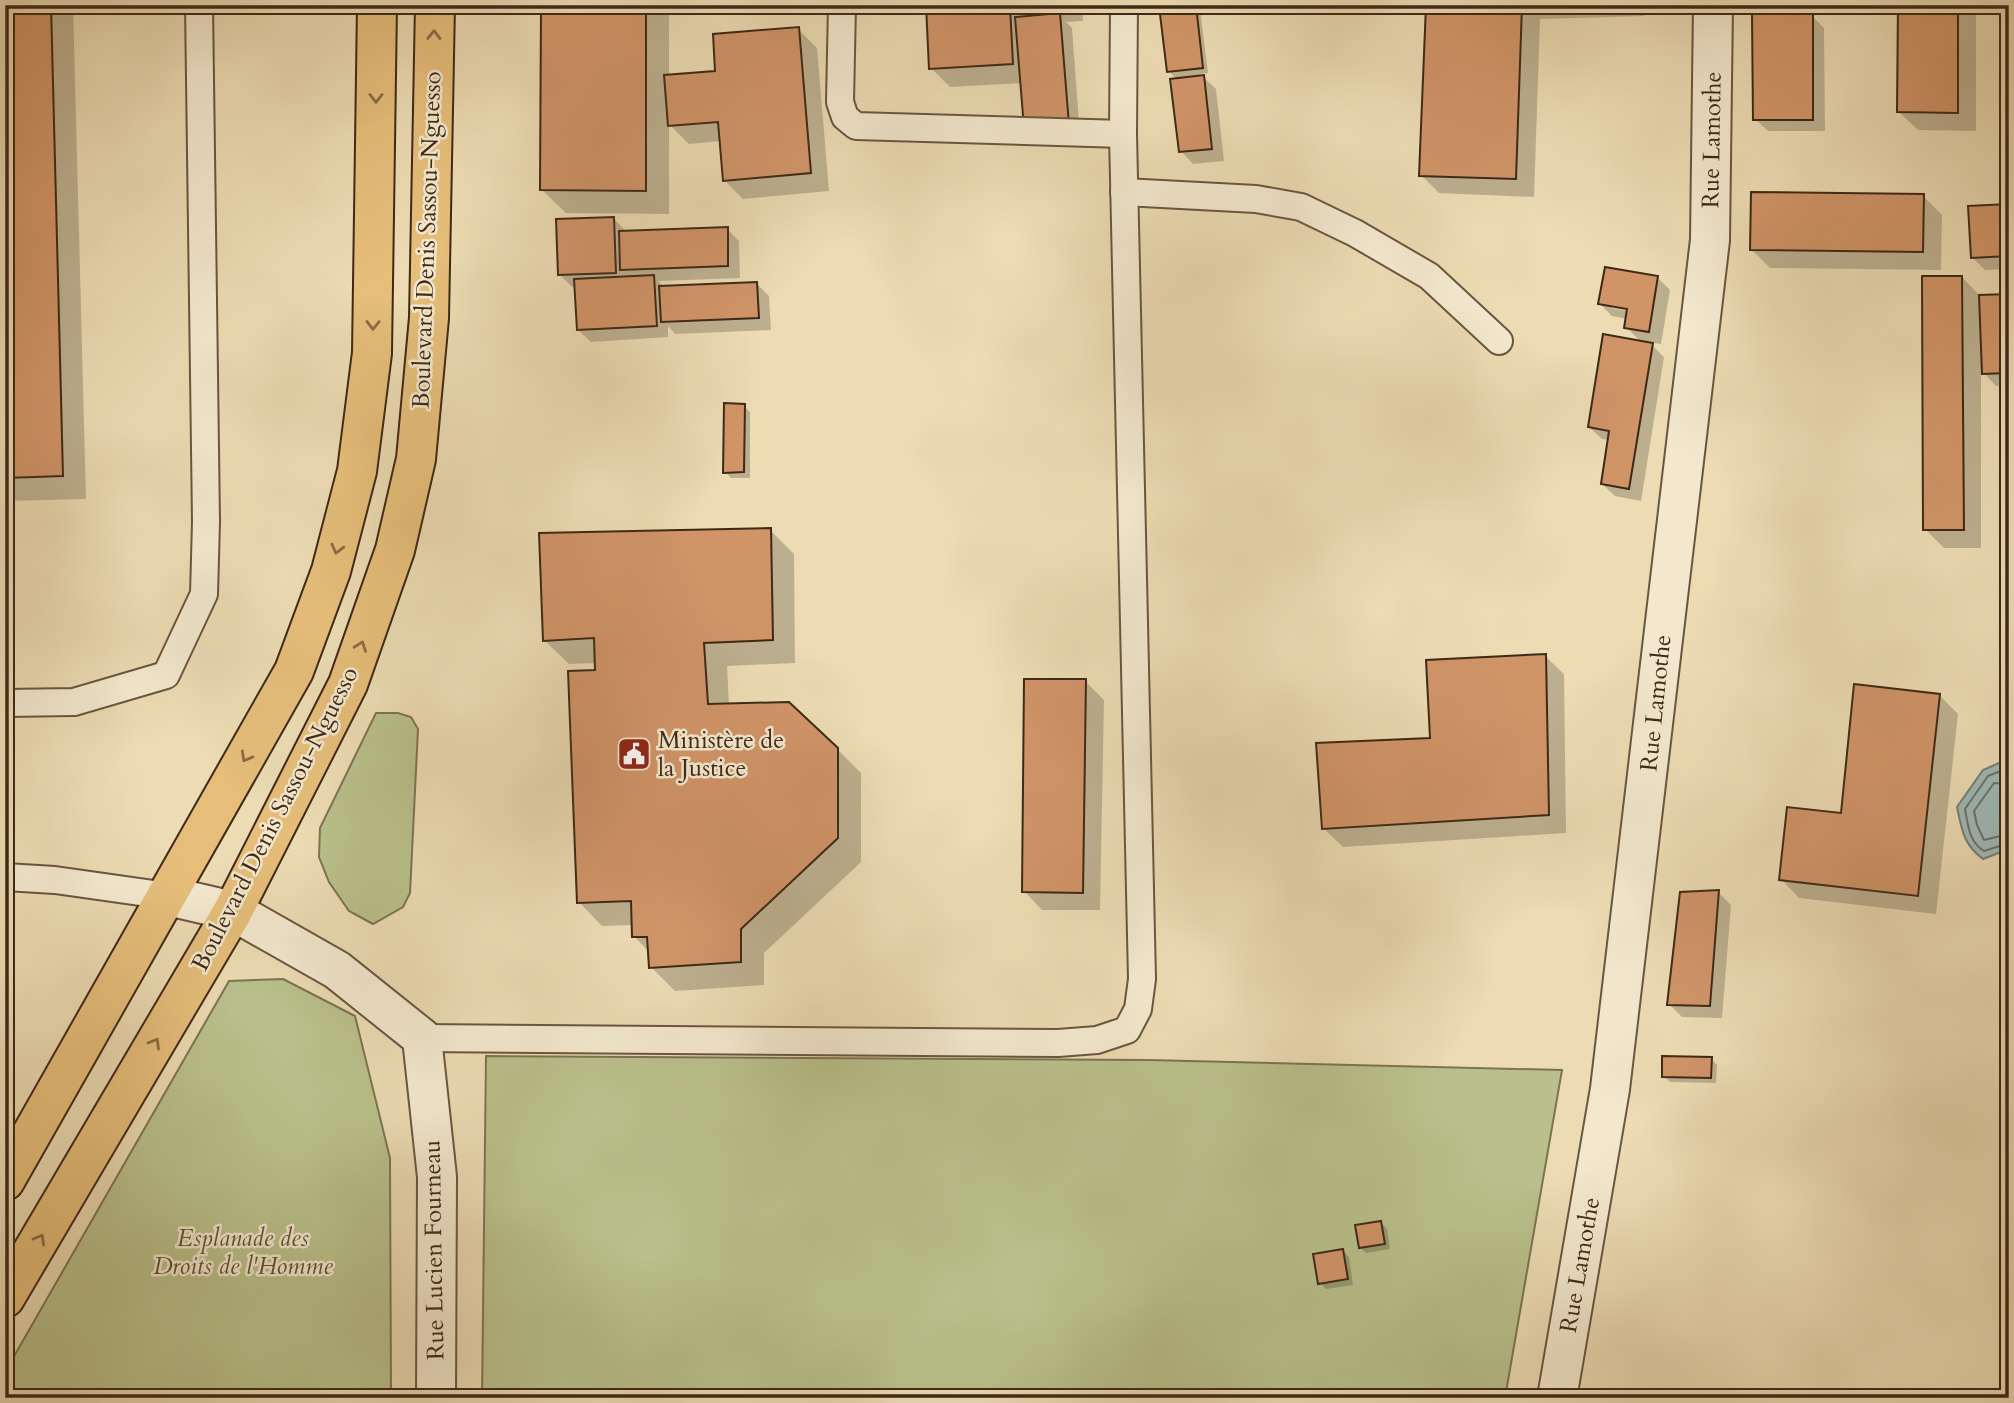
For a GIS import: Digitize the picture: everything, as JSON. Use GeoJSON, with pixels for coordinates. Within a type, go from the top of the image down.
{"type":"FeatureCollection","features":[{"type":"Feature","properties":{"kind":"main road","name":"Boulevard Denis Sassou-Nguesso"},"geometry":{"type":"LineString","coordinates":[[5,1181],[294,671],[331,571],[357,471],[372,352],[377,5]]}},
{"type":"Feature","properties":{"kind":"main road","name":"Boulevard Denis Sassou-Nguesso"},"geometry":{"type":"LineString","coordinates":[[5,1298],[233,911],[348,684],[396,550],[413,472],[429,318],[435,5]]}},
{"type":"Feature","properties":{"kind":"street","name":"Rue Lamothe"},"geometry":{"type":"LineString","coordinates":[[1557,1398],[1610,1089],[1710,240],[1713,5]]}},
{"type":"Feature","properties":{"kind":"street"},"geometry":{"type":"LineString","coordinates":[[168,897],[233,911],[337,971],[422,1038]]}},
{"type":"Feature","properties":{"kind":"street","name":"Rue Lucien Fourneau"},"geometry":{"type":"LineString","coordinates":[[422,1038],[437,1177],[436,1398]]}},
{"type":"Feature","properties":{"kind":"lane"},"geometry":{"type":"LineString","coordinates":[[5,703],[74,702],[166,675],[204,594],[206,522],[199,5]]}},
{"type":"Feature","properties":{"kind":"lane"},"geometry":{"type":"LineString","coordinates":[[842,5],[840,102],[845,117],[856,126],[1123,134]]}},
{"type":"Feature","properties":{"kind":"lane"},"geometry":{"type":"LineString","coordinates":[[422,1038],[1058,1043],[1097,1040],[1127,1030],[1138,1009],[1142,979],[1124,192],[1124,5]]}},
{"type":"Feature","properties":{"kind":"lane"},"geometry":{"type":"LineString","coordinates":[[1124,192],[1256,199],[1301,207],[1355,233],[1429,276],[1499,341]]}},
{"type":"Feature","properties":{"kind":"lane"},"geometry":{"type":"LineString","coordinates":[[5,877],[55,880],[168,897]]}},
{"type":"Feature","properties":{"kind":"green space"},"geometry":{"type":"Polygon","coordinates":[[[376,713],[398,713],[411,717],[418,729],[410,893],[403,907],[373,924],[349,911],[329,882],[319,857],[320,828],[376,713]]]}},
{"type":"Feature","properties":{"kind":"green space","name":"Esplanade des Droits de l'Homme"},"geometry":{"type":"Polygon","coordinates":[[[283,979],[355,1016],[390,1158],[391,1398],[5,1398],[5,1372],[229,981],[283,979]]]}},
{"type":"Feature","properties":{"kind":"green space"},"geometry":{"type":"Polygon","coordinates":[[[486,1056],[1148,1060],[1562,1070],[1505,1398],[482,1398],[486,1056]]]}},
{"type":"Feature","properties":{"kind":"water"},"geometry":{"type":"Polygon","coordinates":[[[1999,763],[2009,770],[2009,849],[1983,859],[1967,842],[1957,807],[1983,770],[1999,763]]]}},
{"type":"Feature","properties":{"kind":"building"},"geometry":{"type":"Polygon","coordinates":[[[5,5],[51,5],[63,476],[5,478],[5,5]]]}},
{"type":"Feature","properties":{"kind":"building"},"geometry":{"type":"Polygon","coordinates":[[[541,5],[646,5],[646,191],[540,190],[541,5]]]}},
{"type":"Feature","properties":{"kind":"building"},"geometry":{"type":"Polygon","coordinates":[[[926,5],[1017,5],[1010,6],[1013,64],[929,69],[926,5]]]}},
{"type":"Feature","properties":{"kind":"building"},"geometry":{"type":"Polygon","coordinates":[[[1196,5],[1203,68],[1167,72],[1159,6],[1196,5]]]}},
{"type":"Feature","properties":{"kind":"building"},"geometry":{"type":"Polygon","coordinates":[[[1426,5],[1522,5],[1516,179],[1419,176],[1426,5]]]}},
{"type":"Feature","properties":{"kind":"building"},"geometry":{"type":"Polygon","coordinates":[[[1898,5],[1958,5],[1958,113],[1897,112],[1898,5]]]}},
{"type":"Feature","properties":{"kind":"building"},"geometry":{"type":"Polygon","coordinates":[[[1060,13],[1069,125],[1024,128],[1015,17],[1060,13]]]}},
{"type":"Feature","properties":{"kind":"building"},"geometry":{"type":"Polygon","coordinates":[[[1752,14],[1813,14],[1813,120],[1753,120],[1752,14]]]}},
{"type":"Feature","properties":{"kind":"building"},"geometry":{"type":"Polygon","coordinates":[[[799,27],[811,173],[723,181],[718,122],[668,126],[664,75],[715,71],[713,34],[799,27]]]}},
{"type":"Feature","properties":{"kind":"building"},"geometry":{"type":"Polygon","coordinates":[[[1204,75],[1212,149],[1179,152],[1170,79],[1204,75]]]}},
{"type":"Feature","properties":{"kind":"building"},"geometry":{"type":"Polygon","coordinates":[[[1751,192],[1924,194],[1923,252],[1750,250],[1751,192]]]}},
{"type":"Feature","properties":{"kind":"building"},"geometry":{"type":"Polygon","coordinates":[[[2009,204],[2009,256],[1971,258],[1968,206],[2009,204]]]}},
{"type":"Feature","properties":{"kind":"building"},"geometry":{"type":"Polygon","coordinates":[[[614,217],[616,273],[558,275],[556,219],[614,217]]]}},
{"type":"Feature","properties":{"kind":"building"},"geometry":{"type":"Polygon","coordinates":[[[728,227],[728,266],[620,270],[619,231],[728,227]]]}},
{"type":"Feature","properties":{"kind":"building"},"geometry":{"type":"Polygon","coordinates":[[[1605,267],[1658,276],[1649,332],[1624,328],[1627,309],[1598,304],[1605,267]]]}},
{"type":"Feature","properties":{"kind":"building"},"geometry":{"type":"Polygon","coordinates":[[[654,275],[657,326],[577,330],[574,279],[654,275]]]}},
{"type":"Feature","properties":{"kind":"building"},"geometry":{"type":"Polygon","coordinates":[[[1922,276],[1962,276],[1964,530],[1923,530],[1922,276]]]}},
{"type":"Feature","properties":{"kind":"building"},"geometry":{"type":"Polygon","coordinates":[[[757,282],[759,318],[661,322],[659,286],[757,282]]]}},
{"type":"Feature","properties":{"kind":"building"},"geometry":{"type":"Polygon","coordinates":[[[2009,294],[2009,373],[1982,374],[1979,295],[2009,294]]]}},
{"type":"Feature","properties":{"kind":"building"},"geometry":{"type":"Polygon","coordinates":[[[1603,334],[1653,343],[1629,489],[1601,484],[1609,431],[1588,427],[1603,334]]]}},
{"type":"Feature","properties":{"kind":"building"},"geometry":{"type":"Polygon","coordinates":[[[724,403],[745,404],[744,472],[723,473],[724,403]]]}},
{"type":"Feature","properties":{"kind":"building"},"geometry":{"type":"Polygon","coordinates":[[[771,528],[773,640],[704,643],[708,704],[789,702],[838,748],[838,838],[741,929],[741,962],[649,968],[647,937],[632,937],[631,901],[577,903],[568,671],[595,670],[594,638],[543,641],[539,533],[771,528]]]}},
{"type":"Feature","properties":{"kind":"building"},"geometry":{"type":"Polygon","coordinates":[[[1546,654],[1549,815],[1322,829],[1316,743],[1430,738],[1426,660],[1546,654]]]}},
{"type":"Feature","properties":{"kind":"building"},"geometry":{"type":"Polygon","coordinates":[[[1024,679],[1086,679],[1083,893],[1022,892],[1024,679]]]}},
{"type":"Feature","properties":{"kind":"building"},"geometry":{"type":"Polygon","coordinates":[[[1854,684],[1940,694],[1918,896],[1779,880],[1787,807],[1841,813],[1854,684]]]}},
{"type":"Feature","properties":{"kind":"building"},"geometry":{"type":"Polygon","coordinates":[[[1719,890],[1710,1006],[1667,1005],[1680,892],[1719,890]]]}},
{"type":"Feature","properties":{"kind":"building"},"geometry":{"type":"Polygon","coordinates":[[[1662,1056],[1712,1057],[1711,1078],[1662,1077],[1662,1056]]]}},
{"type":"Feature","properties":{"kind":"building"},"geometry":{"type":"Polygon","coordinates":[[[1381,1221],[1385,1244],[1359,1248],[1355,1225],[1381,1221]]]}},
{"type":"Feature","properties":{"kind":"building"},"geometry":{"type":"Polygon","coordinates":[[[1343,1249],[1348,1279],[1318,1284],[1313,1254],[1343,1249]]]}},
{"type":"Feature","properties":{"kind":"place","name":"Ministère de la Justice"},"geometry":{"type":"Point","coordinates":[634,754]}}]}
